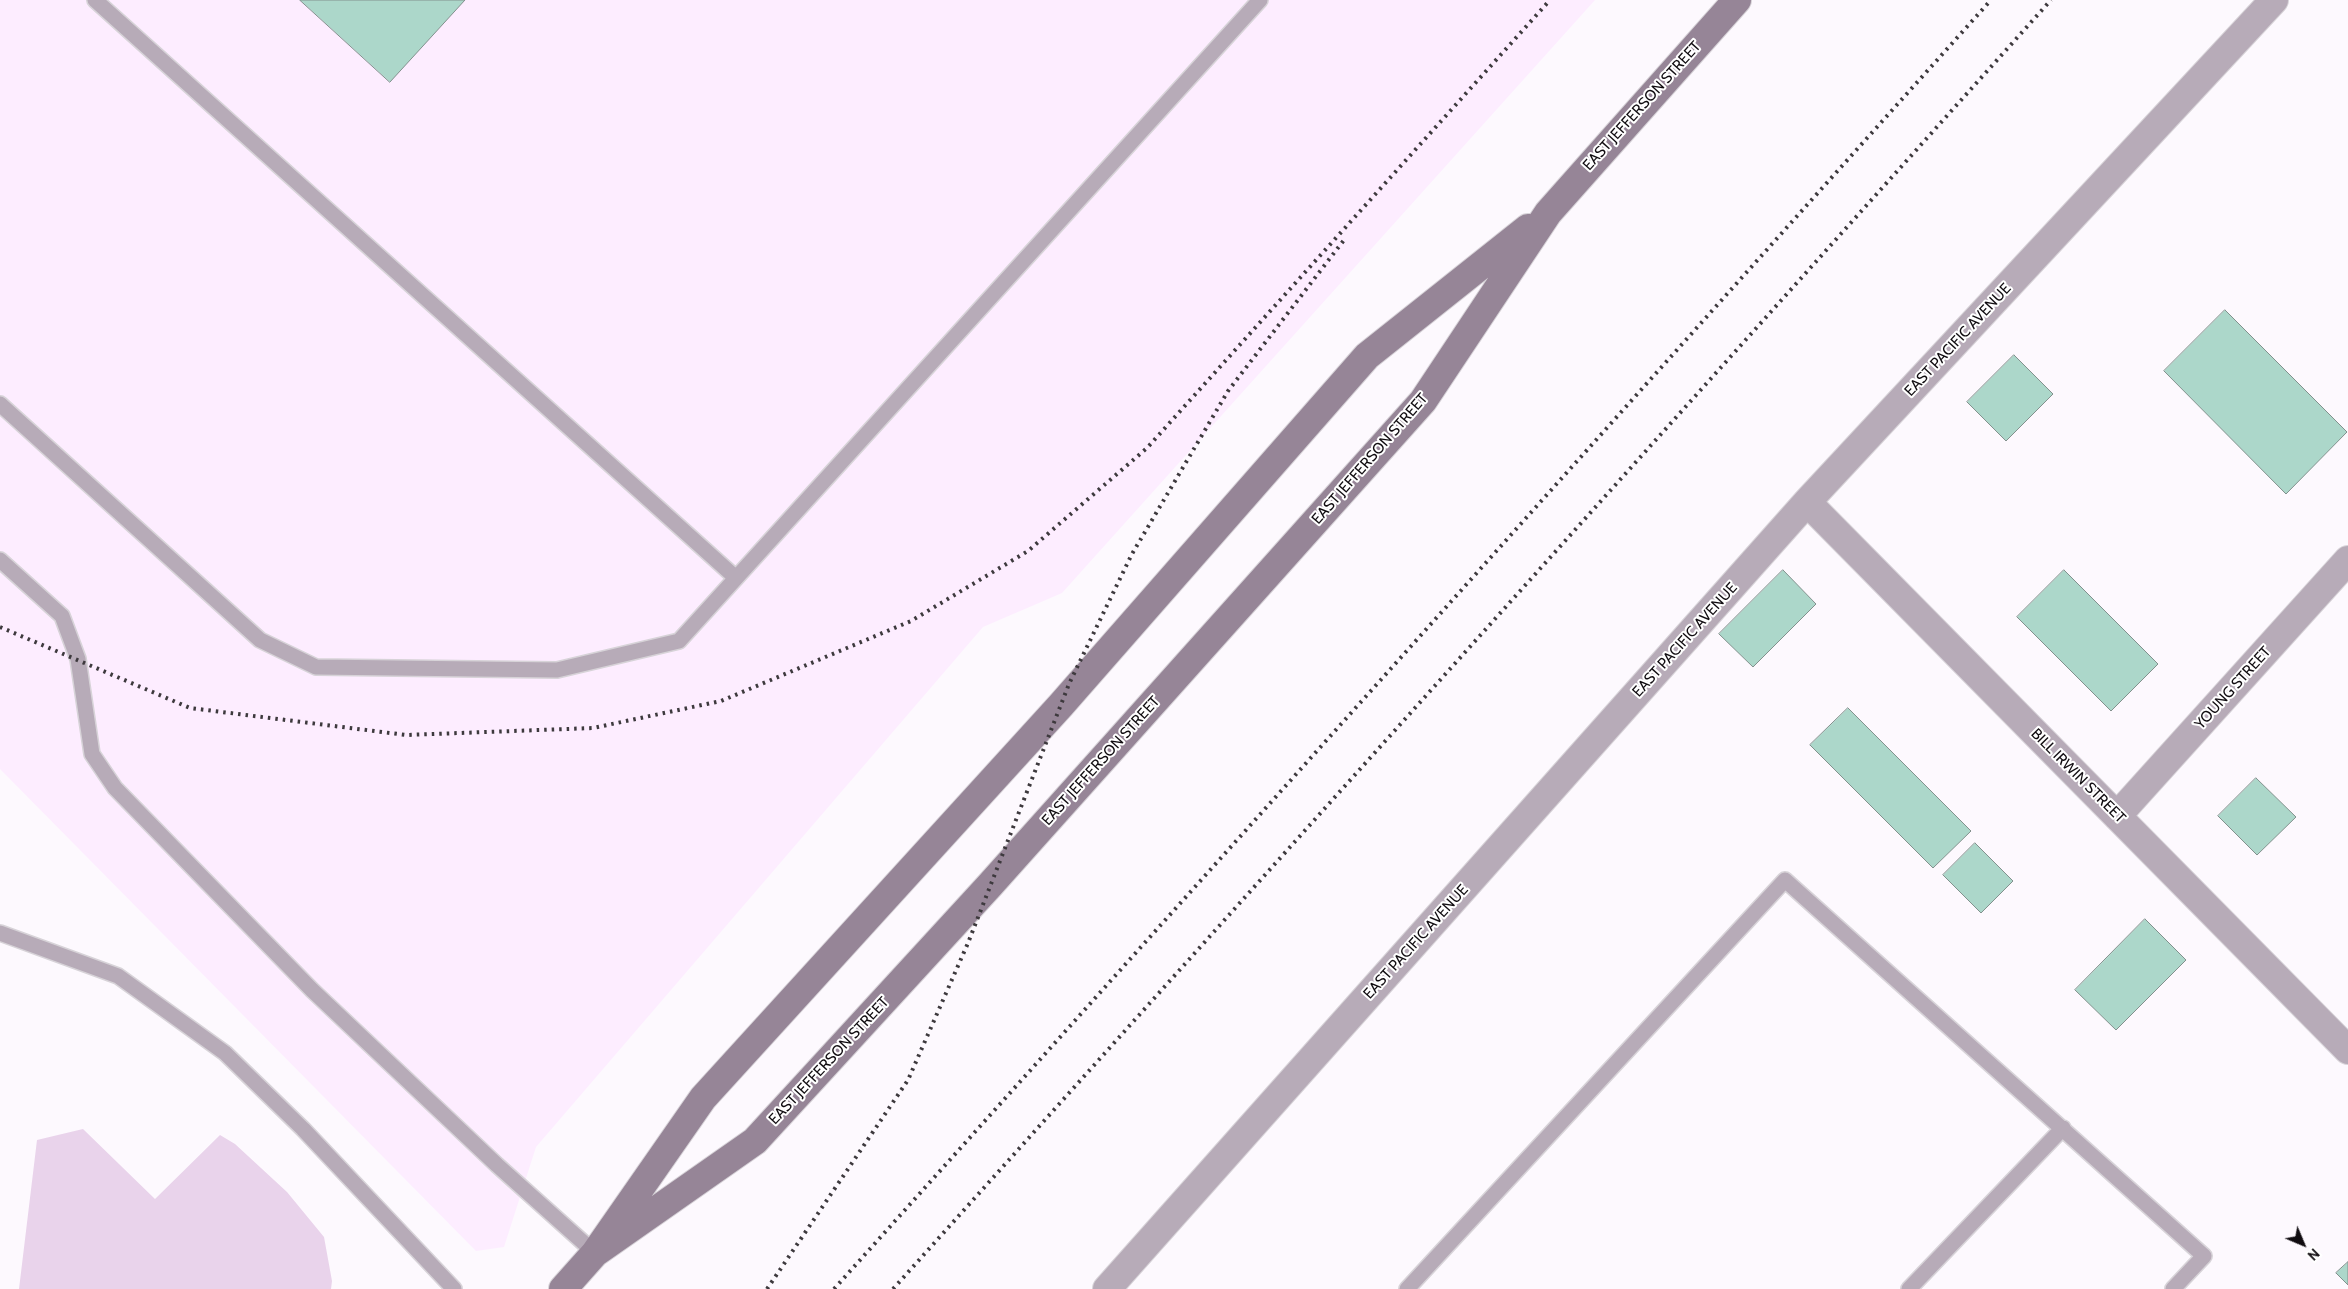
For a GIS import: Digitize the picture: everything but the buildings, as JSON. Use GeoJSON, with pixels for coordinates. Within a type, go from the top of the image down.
{"type":"FeatureCollection","features":[{"type":"Feature","properties":{"kind":"main road","name":"EAST JEFFERSON STREET"},"geometry":{"type":"LineString","coordinates":[[595,1253],[755,1141],[983,892],[1423,401],[1548,213],[1737,0]]}},
{"type":"Feature","properties":{"kind":"main road","name":"EAST JEFFERSON STREET"},"geometry":{"type":"LineString","coordinates":[[563,1289],[595,1253],[703,1098],[1061,704],[1367,356],[1548,213]]}},
{"type":"Feature","properties":{"kind":"street","name":"EAST PACIFIC AVENUE"},"geometry":{"type":"LineString","coordinates":[[1107,1289],[1808,502],[2274,0]]}},
{"type":"Feature","properties":{"kind":"street","name":"BILL IRWIN STREET"},"geometry":{"type":"LineString","coordinates":[[1808,502],[2348,1050]]}},
{"type":"Feature","properties":{"kind":"street","name":"YOUNG STREET"},"geometry":{"type":"LineString","coordinates":[[2117,816],[2348,560]]}},
{"type":"Feature","properties":{"kind":"lane"},"geometry":{"type":"LineString","coordinates":[[95,0],[736,578]]}},
{"type":"Feature","properties":{"kind":"lane"},"geometry":{"type":"LineString","coordinates":[[0,404],[260,640],[316,667],[557,670],[679,641],[1260,0]]}},
{"type":"Feature","properties":{"kind":"lane"},"geometry":{"type":"LineString","coordinates":[[0,560],[62,616],[78,659],[92,754],[115,788],[312,990],[497,1165],[595,1253]]}},
{"type":"Feature","properties":{"kind":"lane"},"geometry":{"type":"LineString","coordinates":[[1406,1289],[1785,880],[2204,1256],[2173,1289]]}},
{"type":"Feature","properties":{"kind":"lane"},"geometry":{"type":"LineString","coordinates":[[0,933],[118,976],[226,1053],[303,1129],[454,1289]]}},
{"type":"Feature","properties":{"kind":"lane"},"geometry":{"type":"LineString","coordinates":[[1909,1289],[2063,1128]]}},
{"type":"Feature","properties":{"kind":"shaded area"},"geometry":{"type":"Polygon","coordinates":[[[0,0],[1595,0],[1062,593],[983,627],[536,1147],[504,1247],[476,1251],[0,769],[0,0]]]}},
{"type":"Feature","properties":{"kind":"shaded area"},"geometry":{"type":"Polygon","coordinates":[[[83,1129],[155,1199],[220,1135],[235,1144],[287,1192],[324,1237],[332,1281],[331,1289],[19,1289],[37,1140],[83,1129]]]}},
{"type":"Feature","properties":{"kind":"railway"},"geometry":{"type":"LineString","coordinates":[[0,627],[190,708],[406,735],[593,728],[721,701],[911,621],[1028,551],[1147,448],[1550,0]]}},
{"type":"Feature","properties":{"kind":"railway"},"geometry":{"type":"LineString","coordinates":[[834,1289],[1991,0]]}},
{"type":"Feature","properties":{"kind":"railway"},"geometry":{"type":"LineString","coordinates":[[893,1289],[2051,0]]}},
{"type":"Feature","properties":{"kind":"railway"},"geometry":{"type":"LineString","coordinates":[[767,1289],[908,1080],[968,943],[1069,684],[1132,554],[1228,391],[1344,240]]}}]}
